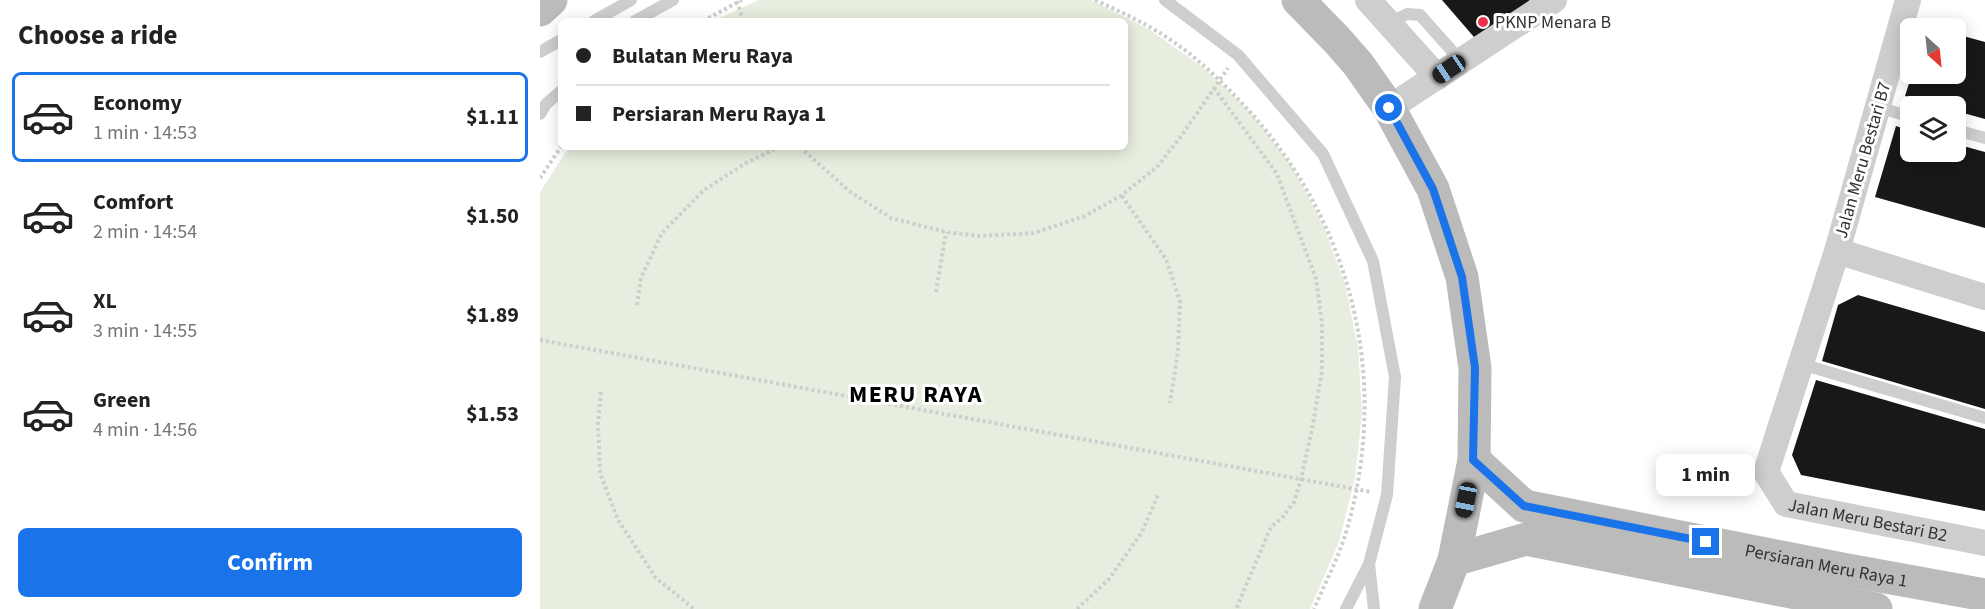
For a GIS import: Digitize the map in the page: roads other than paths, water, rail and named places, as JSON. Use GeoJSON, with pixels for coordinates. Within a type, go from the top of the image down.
{"type":"FeatureCollection","features":[{"type":"Feature","properties":{"kind":"street"},"geometry":{"type":"LineString","coordinates":[[540,10],[551,0]]}},
{"type":"Feature","properties":{"kind":"street"},"geometry":{"type":"LineString","coordinates":[[1298,0],[1344,48],[1389,108],[1433,189],[1462,277],[1475,368],[1473,460],[1454,560],[1436,609]]}},
{"type":"Feature","properties":{"kind":"street"},"geometry":{"type":"LineString","coordinates":[[1368,0],[1437,77]]}},
{"type":"Feature","properties":{"kind":"street"},"geometry":{"type":"LineString","coordinates":[[1389,108],[1554,0]]}},
{"type":"Feature","properties":{"kind":"street","name":"Jalan Meru Bestari B7"},"geometry":{"type":"LineString","coordinates":[[1766,472],[1837,251],[1908,0]]}},
{"type":"Feature","properties":{"kind":"street","name":"Jalan Meru Bestari B7"},"geometry":{"type":"LineString","coordinates":[[1837,251],[1985,297]]}},
{"type":"Feature","properties":{"kind":"street","name":"Persiaran Meru Raya 1"},"geometry":{"type":"LineString","coordinates":[[1473,460],[1524,506],[1985,595]]}},
{"type":"Feature","properties":{"kind":"street","name":"Jalan Meru Bestari B2"},"geometry":{"type":"LineString","coordinates":[[1766,472],[1786,504],[1985,543]]}},
{"type":"Feature","properties":{"kind":"street","name":"Persiaran Meru Raya 1"},"geometry":{"type":"LineString","coordinates":[[1454,560],[1526,539],[1862,606]]}},
{"type":"Feature","properties":{"kind":"street"},"geometry":{"type":"LineString","coordinates":[[1842,569],[1862,606]]}},
{"type":"Feature","properties":{"kind":"lane"},"geometry":{"type":"LineString","coordinates":[[599,18],[631,0]]}},
{"type":"Feature","properties":{"kind":"lane"},"geometry":{"type":"LineString","coordinates":[[641,18],[673,0]]}},
{"type":"Feature","properties":{"kind":"lane"},"geometry":{"type":"LineString","coordinates":[[1165,0],[1238,55],[1323,154],[1373,261],[1395,377],[1387,495],[1369,564],[1346,609]]}},
{"type":"Feature","properties":{"kind":"lane"},"geometry":{"type":"LineString","coordinates":[[1389,23],[1407,14],[1420,15],[1461,61]]}},
{"type":"Feature","properties":{"kind":"lane"},"geometry":{"type":"LineString","coordinates":[[540,52],[558,42]]}},
{"type":"Feature","properties":{"kind":"lane"},"geometry":{"type":"LineString","coordinates":[[540,114],[546,104],[558,94]]}},
{"type":"Feature","properties":{"kind":"lane"},"geometry":{"type":"LineString","coordinates":[[1878,107],[1900,114]]}},
{"type":"Feature","properties":{"kind":"lane"},"geometry":{"type":"LineString","coordinates":[[1966,133],[1985,138]]}},
{"type":"Feature","properties":{"kind":"lane"},"geometry":{"type":"LineString","coordinates":[[1801,364],[1985,418]]}},
{"type":"Feature","properties":{"kind":"lane"},"geometry":{"type":"LineString","coordinates":[[1369,564],[1374,609]]}},
{"type":"Feature","properties":{"kind":"place","name":"PKNP Menara B"},"geometry":{"type":"Point","coordinates":[1483,22]}},
{"type":"Feature","properties":{"kind":"district","name":"MERU RAYA"},"geometry":{"type":"Point","coordinates":[916,394]}}]}
